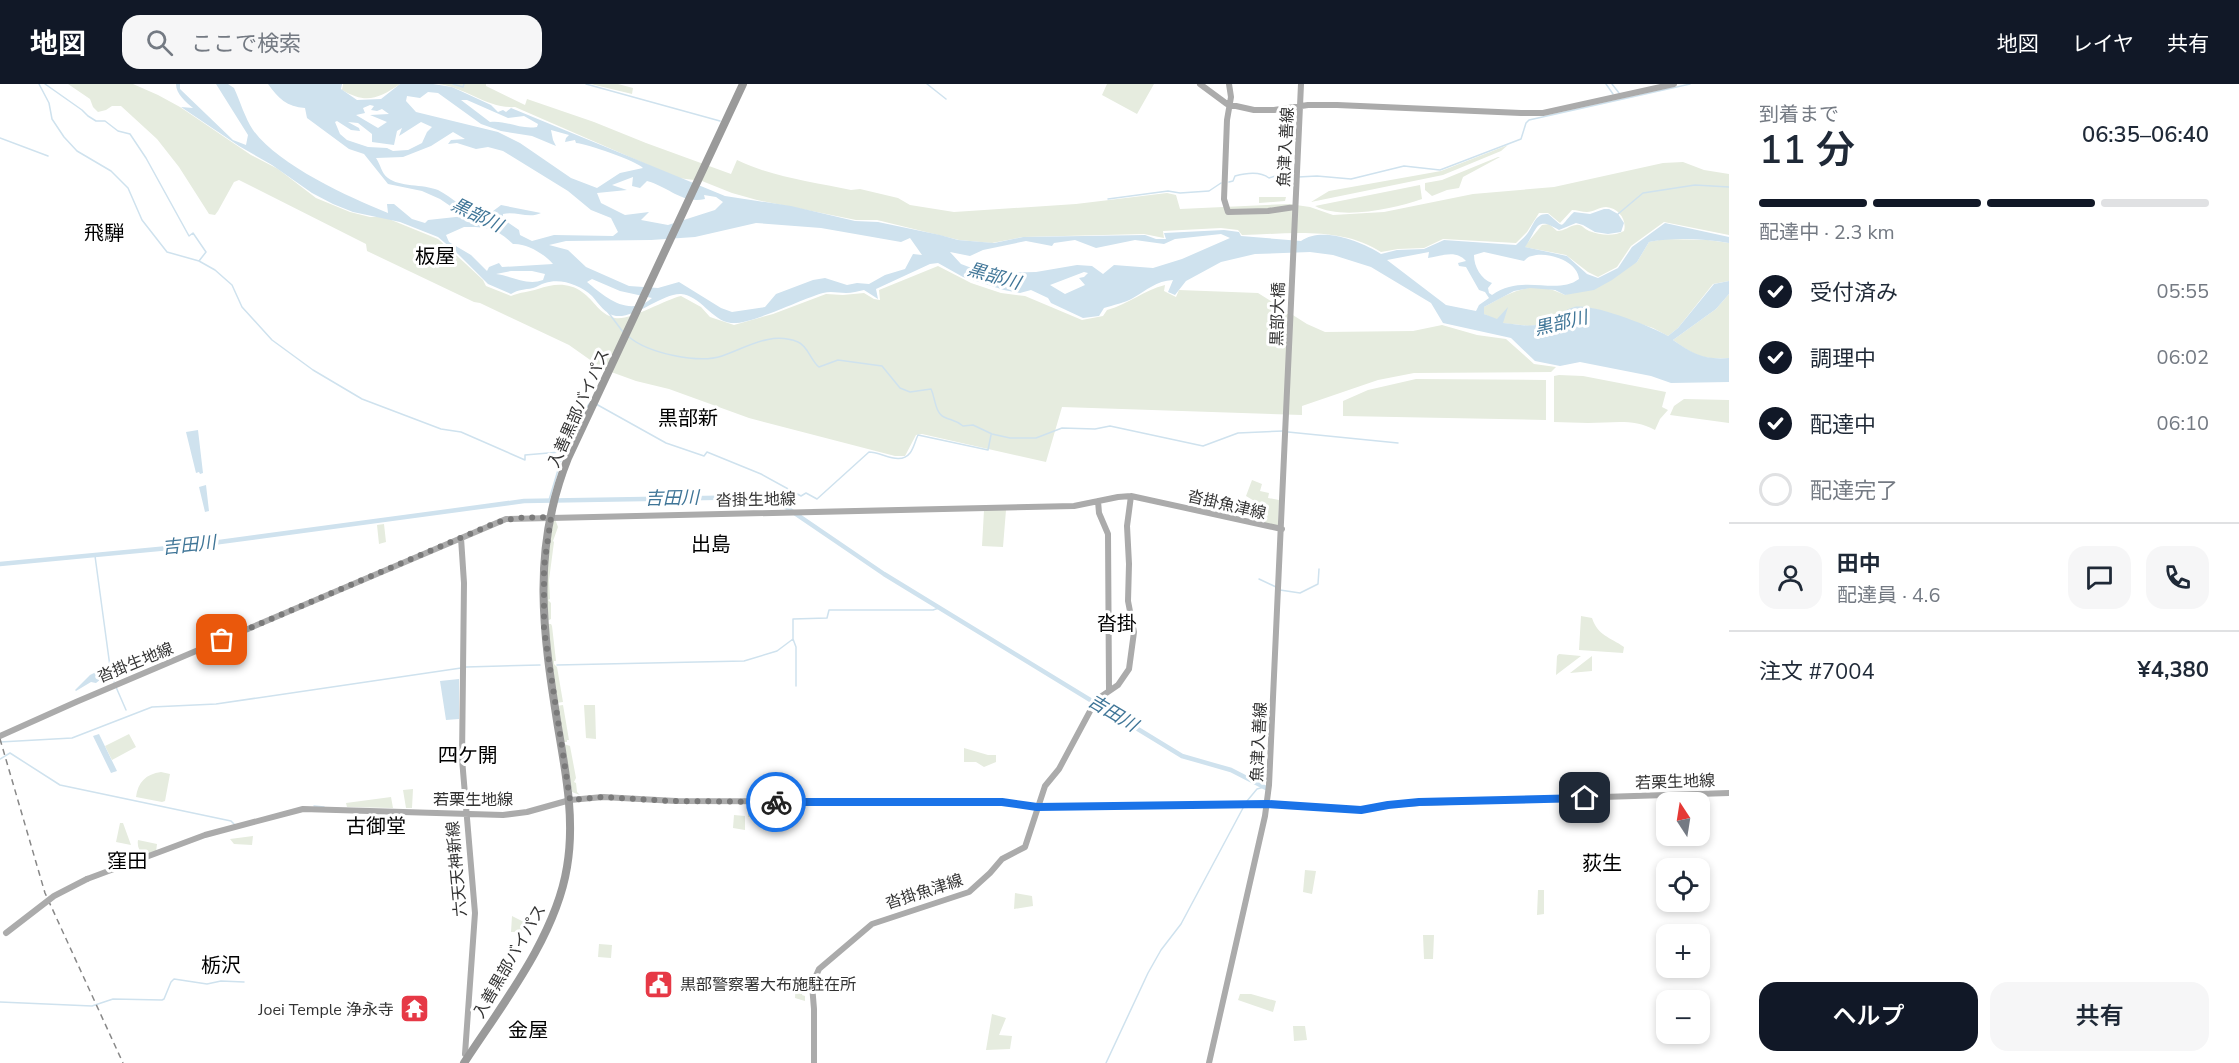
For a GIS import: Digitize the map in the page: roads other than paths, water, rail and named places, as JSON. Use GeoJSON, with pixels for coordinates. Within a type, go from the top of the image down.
{"type":"FeatureCollection","features":[{"type":"Feature","properties":{"kind":"highway","name":"入善黒部バイパス"},"geometry":{"type":"LineString","coordinates":[[464,1059],[538,945],[563,889],[570,850],[570,800],[544,629],[544,567],[557,490],[568,458],[742,84]]}},
{"type":"Feature","properties":{"kind":"main road"},"geometry":{"type":"LineString","coordinates":[[1200,84],[1218,99],[1231,105],[1264,111],[1300,105],[1543,113],[1674,84]]}},
{"type":"Feature","properties":{"kind":"main road"},"geometry":{"type":"LineString","coordinates":[[1229,84],[1231,105],[1227,120],[1224,199],[1228,212],[1295,210]]}},
{"type":"Feature","properties":{"kind":"main road","name":"魚津入善線"},"geometry":{"type":"LineString","coordinates":[[1295,210],[1301,84]]}},
{"type":"Feature","properties":{"kind":"main road","name":"黒部大橋"},"geometry":{"type":"LineString","coordinates":[[1286,416],[1295,210]]}},
{"type":"Feature","properties":{"kind":"main road","name":"魚津入善線"},"geometry":{"type":"LineString","coordinates":[[1209,1063],[1268,804],[1286,416]]}},
{"type":"Feature","properties":{"kind":"main road","name":"沓掛魚津線"},"geometry":{"type":"LineString","coordinates":[[814,1063],[812,985],[819,969],[872,924],[974,889],[1002,859],[1027,845],[1037,807],[1046,786],[1059,769],[1095,702],[1122,680],[1131,661],[1134,632],[1128,601],[1130,564],[1127,526],[1128,496],[1282,529]]}},
{"type":"Feature","properties":{"kind":"main road","name":"沓掛生地線"},"geometry":{"type":"LineString","coordinates":[[0,736],[506,519],[1074,506],[1128,496]]}},
{"type":"Feature","properties":{"kind":"main road"},"geometry":{"type":"LineString","coordinates":[[1098,501],[1098,513],[1108,534],[1109,691]]}},
{"type":"Feature","properties":{"kind":"main road","name":"六天天神新線"},"geometry":{"type":"LineString","coordinates":[[460,538],[464,561],[461,735],[465,814],[475,913],[464,1059]]}},
{"type":"Feature","properties":{"kind":"main road","name":"若栗生地線"},"geometry":{"type":"LineString","coordinates":[[0,939],[54,896],[87,879],[206,835],[303,809],[488,815],[521,813],[570,800],[603,797],[687,801],[1002,802],[1037,807],[1268,804],[1361,810],[1419,802],[1729,793]]}},
{"type":"Feature","properties":{"kind":"water","name":"黒部川"},"geometry":{"type":"Polygon","coordinates":[[[176,84],[180,84],[180,89],[233,140],[246,145],[248,135],[216,84],[228,84],[234,88],[253,130],[264,143],[296,167],[315,179],[388,213],[387,204],[394,204],[412,219],[425,223],[428,220],[465,216],[440,199],[422,191],[388,184],[364,154],[349,149],[307,118],[305,108],[293,106],[284,101],[268,84],[342,84],[341,89],[357,100],[381,99],[400,84],[433,84],[452,87],[491,105],[498,112],[503,110],[506,112],[511,108],[725,196],[791,206],[855,221],[878,222],[958,240],[994,243],[1023,237],[1145,235],[1156,239],[1166,239],[1164,233],[1224,230],[1239,232],[1241,236],[1301,241],[1310,237],[1330,235],[1363,244],[1381,254],[1397,250],[1424,249],[1444,240],[1516,245],[1540,215],[1548,214],[1562,225],[1574,212],[1590,214],[1609,209],[1618,214],[1624,223],[1621,232],[1608,234],[1595,232],[1576,223],[1559,230],[1541,224],[1525,247],[1567,256],[1587,274],[1598,278],[1618,268],[1632,247],[1665,223],[1729,237],[1729,243],[1689,239],[1649,242],[1637,262],[1594,290],[1565,295],[1555,290],[1530,288],[1514,291],[1484,307],[1484,314],[1497,319],[1508,307],[1503,323],[1534,325],[1544,323],[1570,308],[1594,308],[1621,316],[1668,336],[1678,328],[1714,284],[1729,281],[1729,294],[1716,309],[1673,340],[1699,355],[1729,358],[1729,382],[1671,383],[1651,376],[1580,362],[1560,366],[1535,361],[1511,338],[1443,323],[1431,303],[1371,267],[1333,255],[1310,252],[1255,254],[1221,262],[1186,281],[1175,295],[1168,292],[1173,280],[1162,282],[1133,298],[1104,308],[1099,316],[1083,318],[1051,303],[1048,298],[1031,290],[1020,293],[1004,290],[963,277],[938,263],[930,264],[876,289],[878,299],[864,290],[848,293],[826,292],[740,323],[724,321],[688,295],[681,294],[666,297],[624,316],[616,316],[605,311],[587,292],[564,282],[545,283],[511,294],[488,284],[438,237],[400,222],[353,212],[312,193],[181,107],[193,108],[182,98],[176,84]],[[428,92],[420,98],[407,96],[406,101],[416,112],[498,132],[520,143],[571,178],[597,188],[620,173],[643,168],[611,153],[576,143],[575,140],[565,142],[569,135],[551,130],[556,146],[532,136],[501,131],[481,124],[438,93],[428,92]],[[461,100],[490,122],[531,128],[537,127],[538,124],[524,116],[508,118],[467,100],[461,100]],[[370,105],[363,108],[365,113],[356,115],[378,128],[387,122],[370,115],[389,114],[382,109],[371,110],[374,106],[370,105]],[[335,122],[340,134],[347,140],[368,147],[387,148],[393,151],[408,150],[422,143],[432,127],[421,122],[399,136],[402,128],[397,131],[394,145],[372,142],[372,134],[358,123],[348,122],[360,131],[351,130],[335,122]],[[453,132],[431,146],[403,157],[376,158],[384,174],[393,181],[438,190],[464,207],[480,214],[492,212],[501,205],[541,213],[536,215],[503,214],[503,219],[519,230],[520,235],[532,241],[554,235],[613,236],[618,232],[611,218],[591,210],[568,191],[503,151],[488,147],[476,149],[457,143],[448,144],[451,140],[465,139],[453,132]],[[633,177],[612,185],[627,190],[597,193],[601,203],[625,215],[649,212],[641,220],[668,225],[715,210],[723,202],[716,197],[704,195],[705,199],[689,199],[647,181],[640,188],[632,186],[633,177]],[[756,223],[695,237],[566,241],[549,245],[568,250],[586,267],[629,286],[658,288],[679,282],[721,308],[732,312],[765,307],[776,294],[813,280],[825,278],[847,285],[869,284],[885,275],[905,269],[913,254],[922,255],[910,238],[901,242],[821,228],[756,223]],[[464,227],[446,235],[449,242],[471,255],[487,271],[489,267],[499,263],[502,267],[553,264],[535,250],[524,245],[513,244],[501,234],[490,229],[464,227]],[[1221,234],[1175,239],[1164,244],[1135,240],[1096,248],[1075,240],[1054,243],[1052,246],[1026,241],[983,250],[970,256],[950,252],[961,264],[985,273],[1036,272],[1077,265],[1092,266],[1103,274],[1114,265],[1153,268],[1182,259],[1230,238],[1221,234]],[[1429,252],[1387,260],[1446,305],[1476,311],[1479,305],[1489,298],[1485,292],[1479,290],[1466,267],[1459,266],[1458,263],[1466,261],[1462,257],[1448,254],[1428,258],[1429,252]],[[1484,252],[1474,255],[1475,264],[1481,276],[1492,283],[1488,288],[1492,295],[1515,286],[1560,286],[1579,279],[1568,262],[1553,256],[1531,256],[1524,261],[1484,252]],[[511,271],[496,274],[525,281],[543,280],[545,274],[532,271],[511,271]],[[1084,272],[1050,285],[1065,294],[1085,285],[1079,278],[1088,273],[1084,272]],[[592,279],[587,282],[602,294],[626,306],[643,304],[652,298],[620,291],[592,279]]]}},
{"type":"Feature","properties":{"kind":"water"},"geometry":{"type":"Polygon","coordinates":[[[198,430],[203,473],[200,474],[196,473],[186,432],[198,430]]]}},
{"type":"Feature","properties":{"kind":"water"},"geometry":{"type":"Polygon","coordinates":[[[206,485],[209,511],[205,512],[199,487],[206,485]]]}},
{"type":"Feature","properties":{"kind":"water"},"geometry":{"type":"Polygon","coordinates":[[[101,670],[101,679],[96,683],[91,682],[75,690],[90,675],[101,670]]]}},
{"type":"Feature","properties":{"kind":"water"},"geometry":{"type":"Polygon","coordinates":[[[459,679],[459,719],[446,720],[440,681],[459,679]]]}},
{"type":"Feature","properties":{"kind":"water"},"geometry":{"type":"Polygon","coordinates":[[[99,734],[117,771],[111,773],[93,736],[99,734]]]}},
{"type":"Feature","properties":{"kind":"waterway"},"geometry":{"type":"LineString","coordinates":[[39,84],[49,103],[52,119],[64,137],[77,151],[111,171],[128,188],[142,220],[167,252],[199,261]]}},
{"type":"Feature","properties":{"kind":"waterway"},"geometry":{"type":"LineString","coordinates":[[45,84],[96,121],[105,121],[118,131],[130,134],[146,158],[189,236],[193,233],[206,252],[199,261],[215,270],[232,285],[242,307],[272,340],[313,370],[362,399],[441,429],[461,432],[525,460],[525,455],[560,452]]}},
{"type":"Feature","properties":{"kind":"waterway"},"geometry":{"type":"LineString","coordinates":[[453,84],[463,87],[464,84]]}},
{"type":"Feature","properties":{"kind":"waterway"},"geometry":{"type":"LineString","coordinates":[[586,84],[720,121]]}},
{"type":"Feature","properties":{"kind":"waterway"},"geometry":{"type":"LineString","coordinates":[[927,84],[946,99]]}},
{"type":"Feature","properties":{"kind":"waterway"},"geometry":{"type":"LineString","coordinates":[[1606,84],[1613,94]]}},
{"type":"Feature","properties":{"kind":"waterway"},"geometry":{"type":"LineString","coordinates":[[1612,84],[1619,93]]}},
{"type":"Feature","properties":{"kind":"waterway"},"geometry":{"type":"LineString","coordinates":[[1298,177],[1351,179],[1404,166],[1440,170],[1521,139],[1529,120],[1690,84]]}},
{"type":"Feature","properties":{"kind":"waterway"},"geometry":{"type":"LineString","coordinates":[[0,138],[48,156]]}},
{"type":"Feature","properties":{"kind":"waterway"},"geometry":{"type":"LineString","coordinates":[[1229,182],[1233,181],[1235,176],[1248,173],[1261,174],[1269,178],[1281,174],[1285,179],[1294,178]]}},
{"type":"Feature","properties":{"kind":"waterway"},"geometry":{"type":"LineString","coordinates":[[1108,199],[1168,191],[1180,193],[1209,191],[1221,183]]}},
{"type":"Feature","properties":{"kind":"waterway"},"geometry":{"type":"LineString","coordinates":[[1618,214],[1643,193],[1695,185],[1729,187]]}},
{"type":"Feature","properties":{"kind":"waterway"},"geometry":{"type":"LineString","coordinates":[[608,312],[623,332]]}},
{"type":"Feature","properties":{"kind":"waterway"},"geometry":{"type":"LineString","coordinates":[[629,337],[637,343],[660,352],[700,359],[722,356],[769,339],[788,339],[801,344],[819,367],[838,360],[882,366],[900,388],[910,392],[931,389],[937,408],[944,417],[963,426],[973,425],[992,434],[1010,438],[1036,438],[1062,428],[1095,429],[1110,426],[1203,446],[1238,433],[1283,431]]}},
{"type":"Feature","properties":{"kind":"waterway"},"geometry":{"type":"LineString","coordinates":[[549,500],[561,460],[560,452],[589,404]]}},
{"type":"Feature","properties":{"kind":"waterway"},"geometry":{"type":"LineString","coordinates":[[596,404],[666,443],[704,456],[707,452],[761,474],[801,496],[806,493],[817,499],[869,452],[896,458],[906,457],[913,449],[918,435],[988,450],[991,435]]}},
{"type":"Feature","properties":{"kind":"waterway"},"geometry":{"type":"LineString","coordinates":[[1288,432],[1398,443]]}},
{"type":"Feature","properties":{"kind":"waterway","name":"吉田川"},"geometry":{"type":"LineString","coordinates":[[0,564],[190,546],[524,501],[771,497],[884,574],[1182,756],[1231,770],[1266,788]]}},
{"type":"Feature","properties":{"kind":"waterway"},"geometry":{"type":"LineString","coordinates":[[95,556],[114,682]]}},
{"type":"Feature","properties":{"kind":"waterway"},"geometry":{"type":"LineString","coordinates":[[1280,590],[1300,593],[1318,584],[1319,569]]}},
{"type":"Feature","properties":{"kind":"waterway"},"geometry":{"type":"LineString","coordinates":[[1259,579],[1276,587]]}},
{"type":"Feature","properties":{"kind":"waterway"},"geometry":{"type":"LineString","coordinates":[[796,686],[793,619],[827,618],[829,610],[933,610],[939,608]]}},
{"type":"Feature","properties":{"kind":"waterway"},"geometry":{"type":"LineString","coordinates":[[557,665],[744,661],[777,651],[793,639]]}},
{"type":"Feature","properties":{"kind":"waterway"},"geometry":{"type":"LineString","coordinates":[[466,667],[540,665]]}},
{"type":"Feature","properties":{"kind":"waterway"},"geometry":{"type":"LineString","coordinates":[[0,742],[72,738],[152,707],[216,704],[461,668]]}},
{"type":"Feature","properties":{"kind":"waterway"},"geometry":{"type":"LineString","coordinates":[[116,687],[126,710]]}},
{"type":"Feature","properties":{"kind":"waterway"},"geometry":{"type":"LineString","coordinates":[[0,759],[10,753],[60,785],[231,821],[234,824]]}},
{"type":"Feature","properties":{"kind":"waterway"},"geometry":{"type":"LineString","coordinates":[[1247,801],[1257,789],[1264,787]]}},
{"type":"Feature","properties":{"kind":"waterway"},"geometry":{"type":"LineString","coordinates":[[314,806],[324,807]]}},
{"type":"Feature","properties":{"kind":"waterway"},"geometry":{"type":"LineString","coordinates":[[1106,1063],[1148,973],[1161,950],[1181,924],[1243,808]]}},
{"type":"Feature","properties":{"kind":"waterway"},"geometry":{"type":"LineString","coordinates":[[0,1002],[92,1006],[113,999],[162,1000],[174,979],[207,984],[221,981],[244,982]]}},
{"type":"Feature","properties":{"kind":"railway"},"geometry":{"type":"LineString","coordinates":[[0,739],[45,893],[123,1063]]}},
{"type":"Feature","properties":{"kind":"place","name":"黒部警察署大布施駐在所"},"geometry":{"type":"Point","coordinates":[659,984]}},
{"type":"Feature","properties":{"kind":"place","name":"Joei Temple 浄永寺"},"geometry":{"type":"Point","coordinates":[415,1009]}},
{"type":"Feature","properties":{"kind":"district","name":"飛騨"},"geometry":{"type":"Point","coordinates":[104,233]}},
{"type":"Feature","properties":{"kind":"district","name":"板屋"},"geometry":{"type":"Point","coordinates":[435,256]}},
{"type":"Feature","properties":{"kind":"district","name":"黒部新"},"geometry":{"type":"Point","coordinates":[688,418]}},
{"type":"Feature","properties":{"kind":"district","name":"出島"},"geometry":{"type":"Point","coordinates":[711,544]}},
{"type":"Feature","properties":{"kind":"district","name":"沓掛"},"geometry":{"type":"Point","coordinates":[1117,623]}},
{"type":"Feature","properties":{"kind":"district","name":"四ケ開"},"geometry":{"type":"Point","coordinates":[468,755]}},
{"type":"Feature","properties":{"kind":"district","name":"古御堂"},"geometry":{"type":"Point","coordinates":[376,826]}},
{"type":"Feature","properties":{"kind":"district","name":"窪田"},"geometry":{"type":"Point","coordinates":[127,861]}},
{"type":"Feature","properties":{"kind":"district","name":"荻生"},"geometry":{"type":"Point","coordinates":[1602,863]}},
{"type":"Feature","properties":{"kind":"district","name":"栃沢"},"geometry":{"type":"Point","coordinates":[221,965]}},
{"type":"Feature","properties":{"kind":"district","name":"金屋"},"geometry":{"type":"Point","coordinates":[528,1030]}}]}
